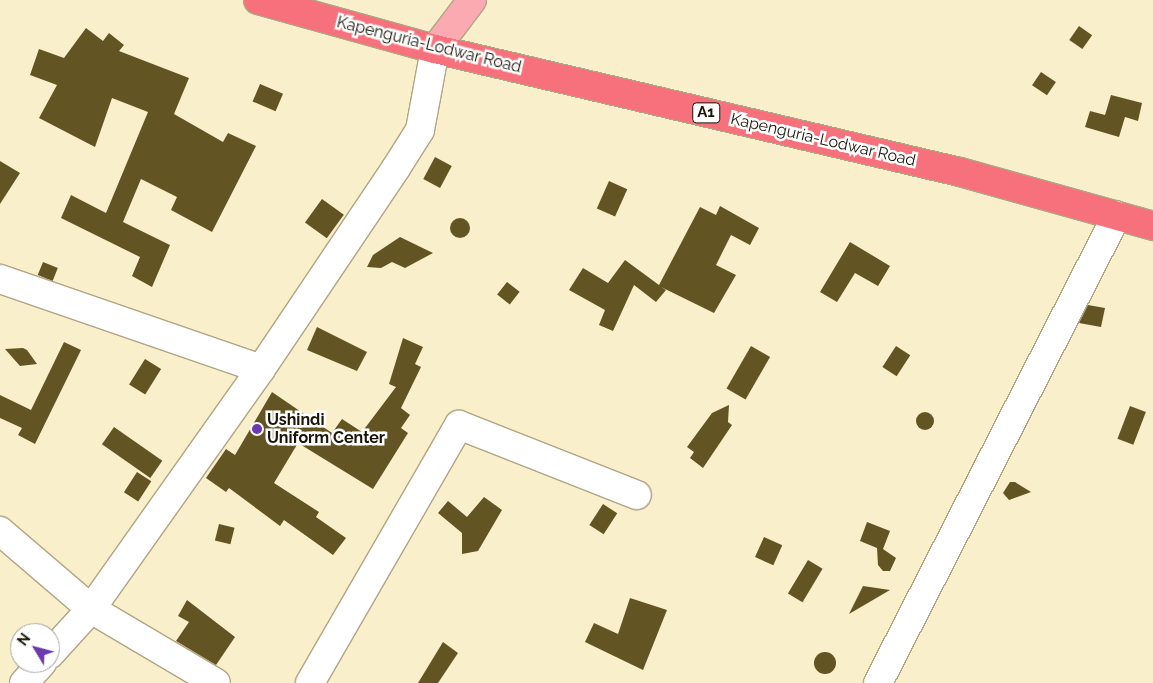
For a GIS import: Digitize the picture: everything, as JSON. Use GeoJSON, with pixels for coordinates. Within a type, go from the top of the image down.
{"type":"FeatureCollection","features":[{"type":"Feature","properties":{"kind":"highway","name":"Kapenguria-Lodwar Road"},"geometry":{"type":"LineString","coordinates":[[258,0],[435,49],[960,172],[1153,226]]}},
{"type":"Feature","properties":{"kind":"main road"},"geometry":{"type":"LineString","coordinates":[[435,49],[472,0]]}},
{"type":"Feature","properties":{"kind":"street"},"geometry":{"type":"LineString","coordinates":[[60,643],[91,609],[262,369],[420,130],[435,49]]}},
{"type":"Feature","properties":{"kind":"street"},"geometry":{"type":"LineString","coordinates":[[878,683],[1117,215]]}},
{"type":"Feature","properties":{"kind":"street"},"geometry":{"type":"LineString","coordinates":[[0,279],[262,369]]}},
{"type":"Feature","properties":{"kind":"street"},"geometry":{"type":"LineString","coordinates":[[310,683],[459,425],[636,495]]}},
{"type":"Feature","properties":{"kind":"street"},"geometry":{"type":"LineString","coordinates":[[0,530],[91,609],[216,683]]}},
{"type":"Feature","properties":{"kind":"street"},"geometry":{"type":"LineString","coordinates":[[24,683],[33,673]]}},
{"type":"Feature","properties":{"kind":"building"},"geometry":{"type":"Polygon","coordinates":[[[1079,26],[1092,35],[1082,49],[1069,40],[1079,26]]]}},
{"type":"Feature","properties":{"kind":"building"},"geometry":{"type":"Polygon","coordinates":[[[86,28],[103,41],[109,33],[124,45],[119,51],[189,78],[174,114],[223,142],[228,133],[256,146],[212,232],[171,210],[177,197],[141,179],[123,222],[170,245],[152,287],[132,276],[140,257],[61,218],[71,195],[106,213],[148,112],[112,98],[95,147],[39,118],[57,85],[30,75],[39,49],[64,58],[86,28]]]}},
{"type":"Feature","properties":{"kind":"building"},"geometry":{"type":"Polygon","coordinates":[[[1041,72],[1056,82],[1047,95],[1032,85],[1041,72]]]}},
{"type":"Feature","properties":{"kind":"building"},"geometry":{"type":"Polygon","coordinates":[[[260,84],[283,94],[276,111],[253,101],[260,84]]]}},
{"type":"Feature","properties":{"kind":"building"},"geometry":{"type":"Polygon","coordinates":[[[1111,95],[1142,103],[1138,121],[1125,117],[1119,137],[1085,127],[1090,111],[1105,115],[1111,95]]]}},
{"type":"Feature","properties":{"kind":"building"},"geometry":{"type":"Polygon","coordinates":[[[435,157],[452,166],[440,188],[423,179],[435,157]]]}},
{"type":"Feature","properties":{"kind":"building"},"geometry":{"type":"Polygon","coordinates":[[[0,161],[20,173],[0,204],[0,161]]]}},
{"type":"Feature","properties":{"kind":"building"},"geometry":{"type":"Polygon","coordinates":[[[609,181],[627,189],[615,217],[597,208],[609,181]]]}},
{"type":"Feature","properties":{"kind":"building"},"geometry":{"type":"Polygon","coordinates":[[[322,199],[344,215],[327,238],[305,222],[322,199]]]}},
{"type":"Feature","properties":{"kind":"building"},"geometry":{"type":"Polygon","coordinates":[[[720,206],[759,228],[750,245],[731,235],[716,265],[736,275],[714,313],[661,287],[666,290],[656,302],[634,285],[613,331],[599,325],[605,310],[569,290],[583,268],[608,283],[625,260],[659,285],[700,207],[716,215],[720,206]]]}},
{"type":"Feature","properties":{"kind":"building"},"geometry":{"type":"Polygon","coordinates":[[[460,218],[467,221],[470,228],[467,235],[460,238],[453,235],[450,228],[453,221],[460,218]]]}},
{"type":"Feature","properties":{"kind":"building"},"geometry":{"type":"Polygon","coordinates":[[[400,237],[433,253],[405,268],[392,262],[381,268],[367,267],[373,255],[400,237]]]}},
{"type":"Feature","properties":{"kind":"building"},"geometry":{"type":"Polygon","coordinates":[[[850,242],[890,266],[878,286],[855,273],[837,302],[820,292],[850,242]]]}},
{"type":"Feature","properties":{"kind":"building"},"geometry":{"type":"Polygon","coordinates":[[[43,262],[58,268],[53,281],[38,275],[43,262]]]}},
{"type":"Feature","properties":{"kind":"building"},"geometry":{"type":"Polygon","coordinates":[[[507,282],[520,292],[510,304],[497,295],[507,282]]]}},
{"type":"Feature","properties":{"kind":"building"},"geometry":{"type":"Polygon","coordinates":[[[1088,305],[1105,308],[1101,327],[1079,323],[1088,305]]]}},
{"type":"Feature","properties":{"kind":"building"},"geometry":{"type":"Polygon","coordinates":[[[317,327],[367,352],[357,371],[307,350],[317,327]]]}},
{"type":"Feature","properties":{"kind":"building"},"geometry":{"type":"Polygon","coordinates":[[[403,338],[423,347],[415,364],[421,367],[401,408],[410,415],[401,428],[408,433],[373,489],[298,443],[274,483],[319,512],[316,517],[346,538],[333,555],[284,520],[280,526],[229,488],[226,492],[206,478],[226,449],[235,455],[272,392],[332,433],[342,419],[362,432],[396,387],[389,384],[403,338]]]}},
{"type":"Feature","properties":{"kind":"building"},"geometry":{"type":"Polygon","coordinates":[[[64,342],[81,350],[35,444],[18,435],[22,428],[0,418],[0,395],[31,410],[64,342]]]}},
{"type":"Feature","properties":{"kind":"building"},"geometry":{"type":"Polygon","coordinates":[[[751,346],[770,357],[746,399],[726,388],[751,346]]]}},
{"type":"Feature","properties":{"kind":"building"},"geometry":{"type":"Polygon","coordinates":[[[896,346],[910,355],[897,376],[882,367],[896,346]]]}},
{"type":"Feature","properties":{"kind":"building"},"geometry":{"type":"Polygon","coordinates":[[[23,348],[27,350],[37,364],[20,366],[5,349],[23,348]]]}},
{"type":"Feature","properties":{"kind":"building"},"geometry":{"type":"Polygon","coordinates":[[[145,359],[161,369],[145,395],[129,384],[145,359]]]}},
{"type":"Feature","properties":{"kind":"building"},"geometry":{"type":"Polygon","coordinates":[[[729,405],[728,422],[732,425],[703,468],[690,458],[694,452],[687,447],[712,413],[729,405]]]}},
{"type":"Feature","properties":{"kind":"building"},"geometry":{"type":"Polygon","coordinates":[[[1130,406],[1146,412],[1133,445],[1117,439],[1130,406]]]}},
{"type":"Feature","properties":{"kind":"building"},"geometry":{"type":"Polygon","coordinates":[[[921,412],[929,412],[934,417],[932,428],[921,430],[916,425],[916,417],[921,412]]]}},
{"type":"Feature","properties":{"kind":"building"},"geometry":{"type":"Polygon","coordinates":[[[114,427],[162,461],[150,478],[102,444],[114,427]]]}},
{"type":"Feature","properties":{"kind":"building"},"geometry":{"type":"Polygon","coordinates":[[[137,472],[151,481],[138,501],[124,492],[137,472]]]}},
{"type":"Feature","properties":{"kind":"building"},"geometry":{"type":"Polygon","coordinates":[[[1010,482],[1015,482],[1031,492],[1009,500],[1003,493],[1010,482]]]}},
{"type":"Feature","properties":{"kind":"building"},"geometry":{"type":"Polygon","coordinates":[[[484,497],[502,510],[478,551],[462,554],[462,533],[438,513],[448,501],[467,517],[484,497]]]}},
{"type":"Feature","properties":{"kind":"building"},"geometry":{"type":"Polygon","coordinates":[[[603,504],[617,513],[604,534],[589,525],[603,504]]]}},
{"type":"Feature","properties":{"kind":"building"},"geometry":{"type":"Polygon","coordinates":[[[867,522],[890,531],[883,549],[896,558],[890,571],[883,571],[878,565],[877,548],[860,541],[867,522]]]}},
{"type":"Feature","properties":{"kind":"building"},"geometry":{"type":"Polygon","coordinates":[[[219,524],[235,528],[230,544],[215,540],[219,524]]]}},
{"type":"Feature","properties":{"kind":"building"},"geometry":{"type":"Polygon","coordinates":[[[764,537],[782,545],[773,565],[755,557],[764,537]]]}},
{"type":"Feature","properties":{"kind":"building"},"geometry":{"type":"Polygon","coordinates":[[[808,560],[823,569],[802,602],[788,593],[808,560]]]}},
{"type":"Feature","properties":{"kind":"building"},"geometry":{"type":"Polygon","coordinates":[[[863,586],[890,590],[849,614],[863,586]]]}},
{"type":"Feature","properties":{"kind":"building"},"geometry":{"type":"Polygon","coordinates":[[[630,598],[667,610],[643,670],[585,642],[594,623],[618,634],[630,598]]]}},
{"type":"Feature","properties":{"kind":"building"},"geometry":{"type":"Polygon","coordinates":[[[187,600],[235,637],[216,665],[176,641],[189,622],[178,616],[187,600]]]}},
{"type":"Feature","properties":{"kind":"building"},"geometry":{"type":"Polygon","coordinates":[[[443,642],[458,653],[438,683],[418,683],[443,642]]]}},
{"type":"Feature","properties":{"kind":"building"},"geometry":{"type":"Polygon","coordinates":[[[825,652],[833,655],[836,663],[833,671],[825,674],[817,671],[814,663],[817,655],[825,652]]]}},
{"type":"Feature","properties":{"kind":"place","name":"Ushindi Uniform Center"},"geometry":{"type":"Point","coordinates":[257,429]}}]}
